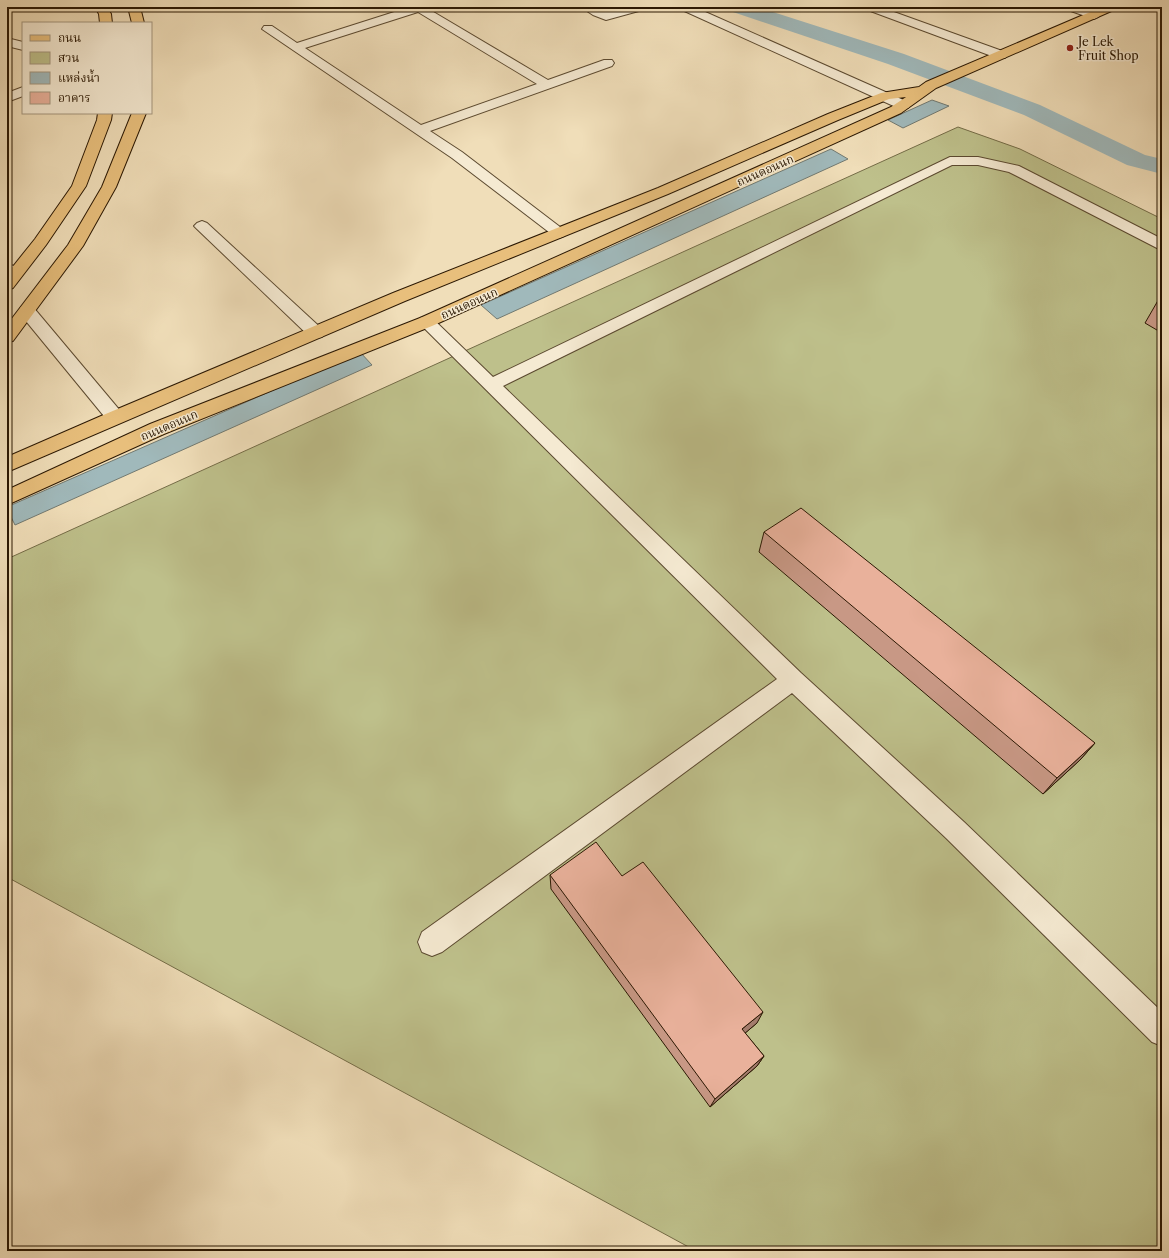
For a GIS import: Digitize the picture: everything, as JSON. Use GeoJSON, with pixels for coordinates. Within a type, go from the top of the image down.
{"type":"FeatureCollection","features":[{"type":"Feature","properties":{"kind":"main road"},"geometry":{"type":"LineString","coordinates":[[101,7],[106,22]]}},
{"type":"Feature","properties":{"kind":"main road"},"geometry":{"type":"LineString","coordinates":[[134,7],[138,22]]}},
{"type":"Feature","properties":{"kind":"main road","name":"ถนนดอนนก"},"geometry":{"type":"LineString","coordinates":[[7,498],[157,429],[426,322],[853,130],[896,110],[927,88],[1112,7]]}},
{"type":"Feature","properties":{"kind":"main road","name":"ถนนดอนนก"},"geometry":{"type":"LineString","coordinates":[[7,465],[115,417],[399,297],[663,191],[833,117],[886,96],[927,88]]}},
{"type":"Feature","properties":{"kind":"main road"},"geometry":{"type":"LineString","coordinates":[[9,274],[41,242],[79,186],[104,120],[105,114]]}},
{"type":"Feature","properties":{"kind":"main road"},"geometry":{"type":"LineString","coordinates":[[7,338],[75,246],[109,187],[139,114]]}},
{"type":"Feature","properties":{"kind":"street"},"geometry":{"type":"LineString","coordinates":[[295,47],[418,7],[546,84]]}},
{"type":"Feature","properties":{"kind":"street"},"geometry":{"type":"LineString","coordinates":[[587,7],[606,16],[642,7]]}},
{"type":"Feature","properties":{"kind":"street"},"geometry":{"type":"LineString","coordinates":[[684,7],[886,96],[903,105]]}},
{"type":"Feature","properties":{"kind":"street"},"geometry":{"type":"LineString","coordinates":[[869,7],[1001,55]]}},
{"type":"Feature","properties":{"kind":"street"},"geometry":{"type":"LineString","coordinates":[[1069,7],[1094,15]]}},
{"type":"Feature","properties":{"kind":"street"},"geometry":{"type":"LineString","coordinates":[[268,29],[457,155],[559,233]]}},
{"type":"Feature","properties":{"kind":"street"},"geometry":{"type":"LineString","coordinates":[[7,42],[22,46]]}},
{"type":"Feature","properties":{"kind":"street"},"geometry":{"type":"LineString","coordinates":[[420,130],[608,63]]}},
{"type":"Feature","properties":{"kind":"street"},"geometry":{"type":"LineString","coordinates":[[7,98],[22,91]]}},
{"type":"Feature","properties":{"kind":"street"},"geometry":{"type":"LineString","coordinates":[[491,385],[950,161],[978,161],[1014,170],[1162,245]]}},
{"type":"Feature","properties":{"kind":"street"},"geometry":{"type":"LineString","coordinates":[[202,226],[316,333]]}},
{"type":"Feature","properties":{"kind":"street"},"geometry":{"type":"LineString","coordinates":[[27,311],[115,417]]}},
{"type":"Feature","properties":{"kind":"street"},"geometry":{"type":"LineString","coordinates":[[426,322],[793,680],[955,830],[1162,1032]]}},
{"type":"Feature","properties":{"kind":"street"},"geometry":{"type":"LineString","coordinates":[[432,942],[793,680]]}},
{"type":"Feature","properties":{"kind":"green space"},"geometry":{"type":"Polygon","coordinates":[[[958,127],[1020,149],[1162,219],[1162,1251],[696,1251],[7,877],[7,559],[958,127]]]}},
{"type":"Feature","properties":{"kind":"water"},"geometry":{"type":"Polygon","coordinates":[[[932,100],[949,106],[903,128],[888,120],[932,100]]]}},
{"type":"Feature","properties":{"kind":"water"},"geometry":{"type":"Polygon","coordinates":[[[831,149],[848,159],[497,319],[481,305],[831,149]]]}},
{"type":"Feature","properties":{"kind":"water"},"geometry":{"type":"Polygon","coordinates":[[[360,352],[372,365],[15,525],[7,509],[7,507],[360,352]]]}},
{"type":"Feature","properties":{"kind":"building"},"geometry":{"type":"Polygon","coordinates":[[[801,508],[1095,743],[1057,778],[764,532],[801,508]]]}},
{"type":"Feature","properties":{"kind":"building"},"geometry":{"type":"Polygon","coordinates":[[[596,842],[622,876],[643,862],[763,1012],[742,1029],[764,1056],[715,1099],[550,875],[596,842]]]}},
{"type":"Feature","properties":{"kind":"waterway"},"geometry":{"type":"LineString","coordinates":[[737,7],[896,59],[1032,110],[1136,160],[1162,167]]}},
{"type":"Feature","properties":{"kind":"place","name":"Je Lek Fruit Shop"},"geometry":{"type":"Point","coordinates":[1070,48]}}]}
